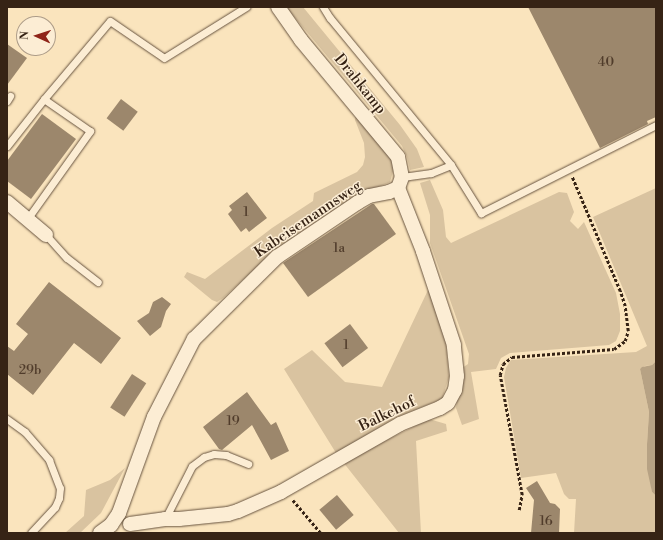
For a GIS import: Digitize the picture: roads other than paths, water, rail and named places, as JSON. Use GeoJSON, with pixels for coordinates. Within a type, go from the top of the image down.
{"type":"FeatureCollection","features":[{"type":"Feature","properties":{"kind":"street","name":"Drahkamp"},"geometry":{"type":"LineString","coordinates":[[278,7],[301,40],[398,157],[400,182]]}},
{"type":"Feature","properties":{"kind":"street","name":"Balkehof"},"geometry":{"type":"LineString","coordinates":[[133,529],[165,519],[228,514],[281,492],[400,424],[440,408],[448,403],[455,390],[457,376],[454,345],[400,182]]}},
{"type":"Feature","properties":{"kind":"street","name":"Kabeisemannsweg"},"geometry":{"type":"LineString","coordinates":[[100,533],[111,525],[119,513],[154,417],[194,339],[277,257],[357,203],[369,196],[389,192],[400,182]]}},
{"type":"Feature","properties":{"kind":"street"},"geometry":{"type":"LineString","coordinates":[[7,202],[28,218],[46,235]]}},
{"type":"Feature","properties":{"kind":"street"},"geometry":{"type":"LineString","coordinates":[[119,513],[125,517],[133,529]]}},
{"type":"Feature","properties":{"kind":"lane"},"geometry":{"type":"LineString","coordinates":[[7,146],[44,99],[110,21],[164,58],[246,7]]}},
{"type":"Feature","properties":{"kind":"lane"},"geometry":{"type":"LineString","coordinates":[[323,7],[451,165],[481,213],[656,125]]}},
{"type":"Feature","properties":{"kind":"lane"},"geometry":{"type":"LineString","coordinates":[[28,218],[90,131],[44,99]]}},
{"type":"Feature","properties":{"kind":"lane"},"geometry":{"type":"LineString","coordinates":[[400,182],[431,173],[451,165]]}},
{"type":"Feature","properties":{"kind":"lane"},"geometry":{"type":"LineString","coordinates":[[46,235],[67,258],[98,282]]}},
{"type":"Feature","properties":{"kind":"lane"},"geometry":{"type":"LineString","coordinates":[[9,424],[25,432],[49,460],[60,488],[59,498],[55,507],[32,533]]}},
{"type":"Feature","properties":{"kind":"lane"},"geometry":{"type":"LineString","coordinates":[[165,519],[192,466],[204,457],[214,454],[226,455],[248,464]]}}]}
